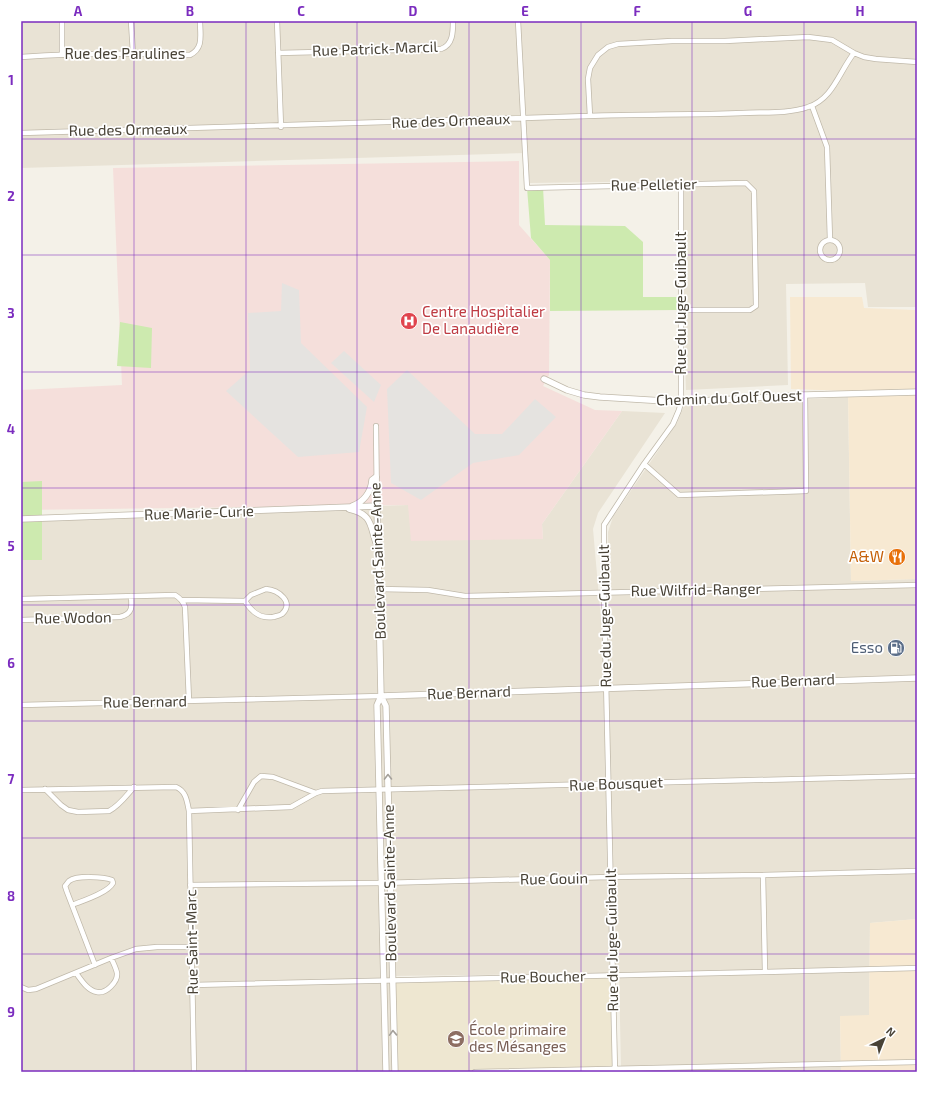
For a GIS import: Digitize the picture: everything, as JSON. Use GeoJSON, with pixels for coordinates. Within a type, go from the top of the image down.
{"type":"FeatureCollection","features":[{"type":"Feature","properties":{"kind":"street"},"geometry":{"type":"LineString","coordinates":[[62,21],[62,54]]}},
{"type":"Feature","properties":{"kind":"street"},"geometry":{"type":"LineString","coordinates":[[131,21],[132,53]]}},
{"type":"Feature","properties":{"kind":"street","name":"Rue des Parulines"},"geometry":{"type":"LineString","coordinates":[[21,57],[62,54],[132,53],[190,55],[196,52],[200,47],[200,21]]}},
{"type":"Feature","properties":{"kind":"street"},"geometry":{"type":"LineString","coordinates":[[277,21],[281,127]]}},
{"type":"Feature","properties":{"kind":"street","name":"Rue Patrick-Marcil"},"geometry":{"type":"LineString","coordinates":[[278,53],[440,49],[452,40],[453,21]]}},
{"type":"Feature","properties":{"kind":"street","name":"Rue Pelletier"},"geometry":{"type":"LineString","coordinates":[[518,21],[527,188],[746,183],[754,191],[756,306],[750,310],[681,310]]}},
{"type":"Feature","properties":{"kind":"street"},"geometry":{"type":"LineString","coordinates":[[590,116],[588,79],[590,68],[598,55],[608,47],[618,44],[808,37],[832,40],[854,53],[876,59],[917,62]]}},
{"type":"Feature","properties":{"kind":"street","name":"Rue des Ormeaux"},"geometry":{"type":"LineString","coordinates":[[21,133],[281,127],[590,116],[699,115],[790,111],[812,106],[821,102],[830,93],[845,65],[854,53]]}},
{"type":"Feature","properties":{"kind":"street"},"geometry":{"type":"LineString","coordinates":[[812,106],[826,147],[830,240]]}},
{"type":"Feature","properties":{"kind":"street","name":"Rue du Juge-Guibault"},"geometry":{"type":"LineString","coordinates":[[615,1070],[610,877],[610,784],[604,592],[604,526],[644,464],[673,424],[681,402],[681,184]]}},
{"type":"Feature","properties":{"kind":"street"},"geometry":{"type":"LineString","coordinates":[[827,240],[830,240],[839,245],[840,252],[837,258],[830,261],[824,259],[819,250],[821,244],[827,240]]}},
{"type":"Feature","properties":{"kind":"street","name":"Chemin du Golf Ouest"},"geometry":{"type":"LineString","coordinates":[[544,379],[567,390],[600,397],[681,402],[805,395],[917,392]]}},
{"type":"Feature","properties":{"kind":"street"},"geometry":{"type":"LineString","coordinates":[[644,464],[678,495],[806,491],[805,395]]}},
{"type":"Feature","properties":{"kind":"street","name":"Boulevard Sainte-Anne"},"geometry":{"type":"LineString","coordinates":[[376,426],[381,696],[378,705],[386,1072]]}},
{"type":"Feature","properties":{"kind":"street"},"geometry":{"type":"LineString","coordinates":[[347,508],[357,504],[363,499],[372,488],[372,480],[376,477]]}},
{"type":"Feature","properties":{"kind":"street","name":"Rue Marie-Curie"},"geometry":{"type":"LineString","coordinates":[[21,519],[377,506]]}},
{"type":"Feature","properties":{"kind":"street"},"geometry":{"type":"LineString","coordinates":[[339,508],[351,509],[368,518],[378,550]]}},
{"type":"Feature","properties":{"kind":"street","name":"Rue Wilfrid-Ranger"},"geometry":{"type":"LineString","coordinates":[[379,589],[428,590],[465,596],[917,584]]}},
{"type":"Feature","properties":{"kind":"street"},"geometry":{"type":"LineString","coordinates":[[266,589],[273,590],[281,594],[286,601],[286,608],[282,614],[277,616],[260,616],[251,610],[245,601],[250,595],[258,591],[266,589]]}},
{"type":"Feature","properties":{"kind":"street","name":"Rue Wodon"},"geometry":{"type":"LineString","coordinates":[[21,599],[175,595],[182,600],[245,601]]}},
{"type":"Feature","properties":{"kind":"street","name":"Rue Wodon"},"geometry":{"type":"LineString","coordinates":[[21,620],[120,617],[129,613],[132,608],[131,596]]}},
{"type":"Feature","properties":{"kind":"street"},"geometry":{"type":"LineString","coordinates":[[182,600],[185,607],[189,701]]}},
{"type":"Feature","properties":{"kind":"street","name":"Rue Bernard"},"geometry":{"type":"LineString","coordinates":[[21,705],[381,696],[917,678]]}},
{"type":"Feature","properties":{"kind":"street","name":"Boulevard Sainte-Anne"},"geometry":{"type":"LineString","coordinates":[[381,696],[386,706],[395,1072]]}},
{"type":"Feature","properties":{"kind":"street","name":"Rue Bousquet"},"geometry":{"type":"LineString","coordinates":[[238,810],[254,782],[261,776],[273,777],[316,793]]}},
{"type":"Feature","properties":{"kind":"street","name":"Rue Bousquet"},"geometry":{"type":"LineString","coordinates":[[189,811],[291,807],[322,791],[388,791],[917,776]]}},
{"type":"Feature","properties":{"kind":"street"},"geometry":{"type":"LineString","coordinates":[[21,790],[176,787],[181,789],[186,795],[189,811]]}},
{"type":"Feature","properties":{"kind":"street"},"geometry":{"type":"LineString","coordinates":[[45,789],[66,809],[78,812],[109,811],[118,805],[134,788]]}},
{"type":"Feature","properties":{"kind":"street","name":"Rue Saint-Marc"},"geometry":{"type":"LineString","coordinates":[[189,811],[194,1072]]}},
{"type":"Feature","properties":{"kind":"street","name":"Rue Gouin"},"geometry":{"type":"LineString","coordinates":[[190,886],[917,871]]}},
{"type":"Feature","properties":{"kind":"street"},"geometry":{"type":"LineString","coordinates":[[763,875],[765,972]]}},
{"type":"Feature","properties":{"kind":"street"},"geometry":{"type":"LineString","coordinates":[[72,905],[106,890],[113,883],[112,880],[105,878],[82,878],[71,880],[66,886],[66,892],[95,965]]}},
{"type":"Feature","properties":{"kind":"street"},"geometry":{"type":"LineString","coordinates":[[21,987],[28,990],[36,989],[136,949],[157,946],[192,947]]}},
{"type":"Feature","properties":{"kind":"street"},"geometry":{"type":"LineString","coordinates":[[76,973],[82,982],[91,990],[97,992],[104,991],[112,987],[117,976],[111,958]]}},
{"type":"Feature","properties":{"kind":"street","name":"Rue Boucher"},"geometry":{"type":"LineString","coordinates":[[193,985],[917,968]]}},
{"type":"Feature","properties":{"kind":"street"},"geometry":{"type":"LineString","coordinates":[[475,1072],[917,1062]]}},
{"type":"Feature","properties":{"kind":"shaded area"},"geometry":{"type":"Polygon","coordinates":[[[21,21],[917,21],[917,307],[868,307],[865,283],[786,284],[788,385],[686,390],[679,181],[530,183],[526,153],[21,168],[21,21]]]}},
{"type":"Feature","properties":{"kind":"shaded area"},"geometry":{"type":"Polygon","coordinates":[[[519,161],[519,225],[550,260],[549,375],[543,386],[595,410],[622,411],[542,524],[543,539],[411,541],[408,505],[21,510],[21,390],[122,385],[113,168],[519,161]]]}},
{"type":"Feature","properties":{"kind":"shaded area"},"geometry":{"type":"Polygon","coordinates":[[[282,283],[299,290],[301,343],[367,407],[359,452],[298,457],[226,391],[250,370],[248,313],[281,311],[282,283]]]}},
{"type":"Feature","properties":{"kind":"shaded area"},"geometry":{"type":"Polygon","coordinates":[[[790,297],[862,297],[864,308],[915,310],[917,579],[851,581],[848,391],[791,389],[790,297]]]}},
{"type":"Feature","properties":{"kind":"shaded area"},"geometry":{"type":"Polygon","coordinates":[[[344,351],[381,385],[374,402],[331,363],[344,351]]]}},
{"type":"Feature","properties":{"kind":"shaded area"},"geometry":{"type":"Polygon","coordinates":[[[407,370],[475,434],[502,434],[535,399],[556,417],[519,455],[473,463],[421,500],[391,483],[387,389],[407,370]]]}},
{"type":"Feature","properties":{"kind":"shaded area"},"geometry":{"type":"Polygon","coordinates":[[[848,397],[851,581],[917,579],[917,919],[870,923],[869,1016],[840,1016],[841,1072],[544,1072],[621,1068],[619,973],[392,976],[393,1072],[21,1072],[21,560],[42,560],[42,517],[408,505],[543,539],[542,524],[622,411],[665,413],[598,513],[593,529],[602,631],[609,631],[608,532],[613,517],[677,423],[684,406],[848,397]]]}},
{"type":"Feature","properties":{"kind":"shaded area"},"geometry":{"type":"Polygon","coordinates":[[[917,919],[917,1072],[841,1072],[840,1016],[869,1015],[870,923],[917,919]]]}},
{"type":"Feature","properties":{"kind":"shaded area"},"geometry":{"type":"Polygon","coordinates":[[[613,975],[615,1068],[475,1072],[395,1072],[392,980],[613,975]]]}},
{"type":"Feature","properties":{"kind":"green space"},"geometry":{"type":"Polygon","coordinates":[[[543,187],[545,225],[625,226],[643,242],[643,297],[681,297],[681,310],[550,311],[550,260],[531,238],[527,188],[543,187]]]}},
{"type":"Feature","properties":{"kind":"green space"},"geometry":{"type":"Polygon","coordinates":[[[120,322],[152,328],[151,368],[117,366],[120,322]]]}},
{"type":"Feature","properties":{"kind":"green space"},"geometry":{"type":"Polygon","coordinates":[[[42,481],[42,560],[21,560],[21,482],[42,481]]]}},
{"type":"Feature","properties":{"kind":"place","name":"Centre Hospitalier De Lanaudière"},"geometry":{"type":"Point","coordinates":[409,321]}},
{"type":"Feature","properties":{"kind":"place","name":"A&W"},"geometry":{"type":"Point","coordinates":[897,557]}},
{"type":"Feature","properties":{"kind":"place","name":"Esso"},"geometry":{"type":"Point","coordinates":[896,648]}},
{"type":"Feature","properties":{"kind":"place","name":"École primaire des Mésanges"},"geometry":{"type":"Point","coordinates":[456,1039]}}]}
